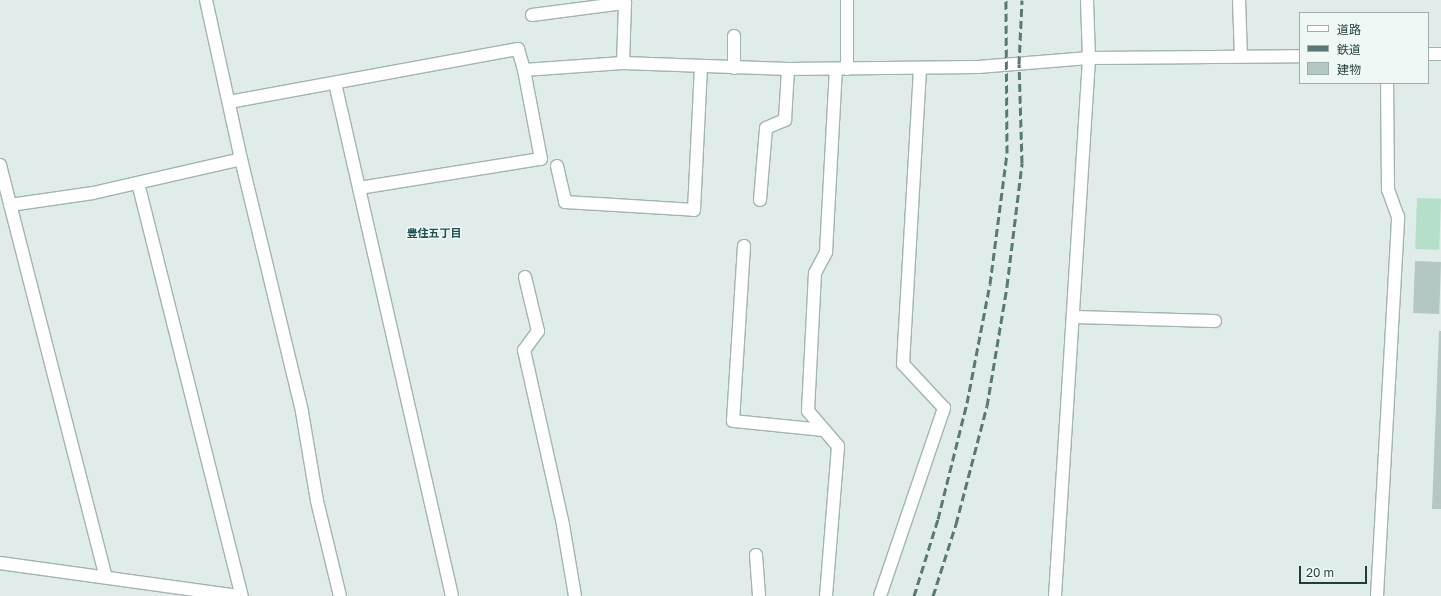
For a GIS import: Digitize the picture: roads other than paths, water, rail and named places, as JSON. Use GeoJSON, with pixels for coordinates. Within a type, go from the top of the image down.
{"type":"FeatureCollection","features":[{"type":"Feature","properties":{"kind":"street"},"geometry":{"type":"LineString","coordinates":[[206,0],[241,159],[302,412],[317,501],[340,596]]}},
{"type":"Feature","properties":{"kind":"street"},"geometry":{"type":"LineString","coordinates":[[826,596],[838,446],[823,430],[808,410],[815,273],[826,252],[847,0]]}},
{"type":"Feature","properties":{"kind":"street"},"geometry":{"type":"LineString","coordinates":[[1056,596],[1090,58],[1088,0]]}},
{"type":"Feature","properties":{"kind":"street"},"geometry":{"type":"LineString","coordinates":[[1239,0],[1241,56]]}},
{"type":"Feature","properties":{"kind":"street"},"geometry":{"type":"LineString","coordinates":[[532,15],[625,3],[623,63]]}},
{"type":"Feature","properties":{"kind":"street"},"geometry":{"type":"LineString","coordinates":[[734,36],[734,68]]}},
{"type":"Feature","properties":{"kind":"street"},"geometry":{"type":"LineString","coordinates":[[229,102],[518,49],[524,70],[541,159],[359,188]]}},
{"type":"Feature","properties":{"kind":"street"},"geometry":{"type":"LineString","coordinates":[[1429,54],[1441,54]]}},
{"type":"Feature","properties":{"kind":"street"},"geometry":{"type":"LineString","coordinates":[[524,70],[623,63],[734,68],[842,69],[978,67],[1090,58],[1299,56]]}},
{"type":"Feature","properties":{"kind":"street"},"geometry":{"type":"LineString","coordinates":[[557,166],[565,202],[694,210],[701,66]]}},
{"type":"Feature","properties":{"kind":"street"},"geometry":{"type":"LineString","coordinates":[[880,596],[944,408],[903,364],[920,68]]}},
{"type":"Feature","properties":{"kind":"street"},"geometry":{"type":"LineString","coordinates":[[760,200],[766,128],[785,120],[788,69]]}},
{"type":"Feature","properties":{"kind":"street"},"geometry":{"type":"LineString","coordinates":[[335,83],[452,596]]}},
{"type":"Feature","properties":{"kind":"street"},"geometry":{"type":"LineString","coordinates":[[1377,596],[1398,217],[1388,190],[1387,84]]}},
{"type":"Feature","properties":{"kind":"street"},"geometry":{"type":"LineString","coordinates":[[10,205],[92,193],[241,159]]}},
{"type":"Feature","properties":{"kind":"street"},"geometry":{"type":"LineString","coordinates":[[0,165],[106,577]]}},
{"type":"Feature","properties":{"kind":"street"},"geometry":{"type":"LineString","coordinates":[[138,183],[242,596]]}},
{"type":"Feature","properties":{"kind":"street"},"geometry":{"type":"LineString","coordinates":[[744,246],[733,421],[823,430]]}},
{"type":"Feature","properties":{"kind":"street"},"geometry":{"type":"LineString","coordinates":[[526,277],[538,331],[524,350],[563,525],[575,596]]}},
{"type":"Feature","properties":{"kind":"street"},"geometry":{"type":"LineString","coordinates":[[1073,317],[1215,321]]}},
{"type":"Feature","properties":{"kind":"street"},"geometry":{"type":"LineString","coordinates":[[756,555],[759,596]]}},
{"type":"Feature","properties":{"kind":"street"},"geometry":{"type":"LineString","coordinates":[[0,563],[106,577],[176,592],[238,596]]}},
{"type":"Feature","properties":{"kind":"railway"},"geometry":{"type":"LineString","coordinates":[[914,596],[938,519],[967,403],[990,284],[1007,153],[1006,0]]}},
{"type":"Feature","properties":{"kind":"railway"},"geometry":{"type":"LineString","coordinates":[[933,596],[956,524],[987,406],[1007,286],[1022,163],[1019,64],[1022,0]]}},
{"type":"Feature","properties":{"kind":"district","name":"豊住五丁目"},"geometry":{"type":"Point","coordinates":[434,233]}}]}
